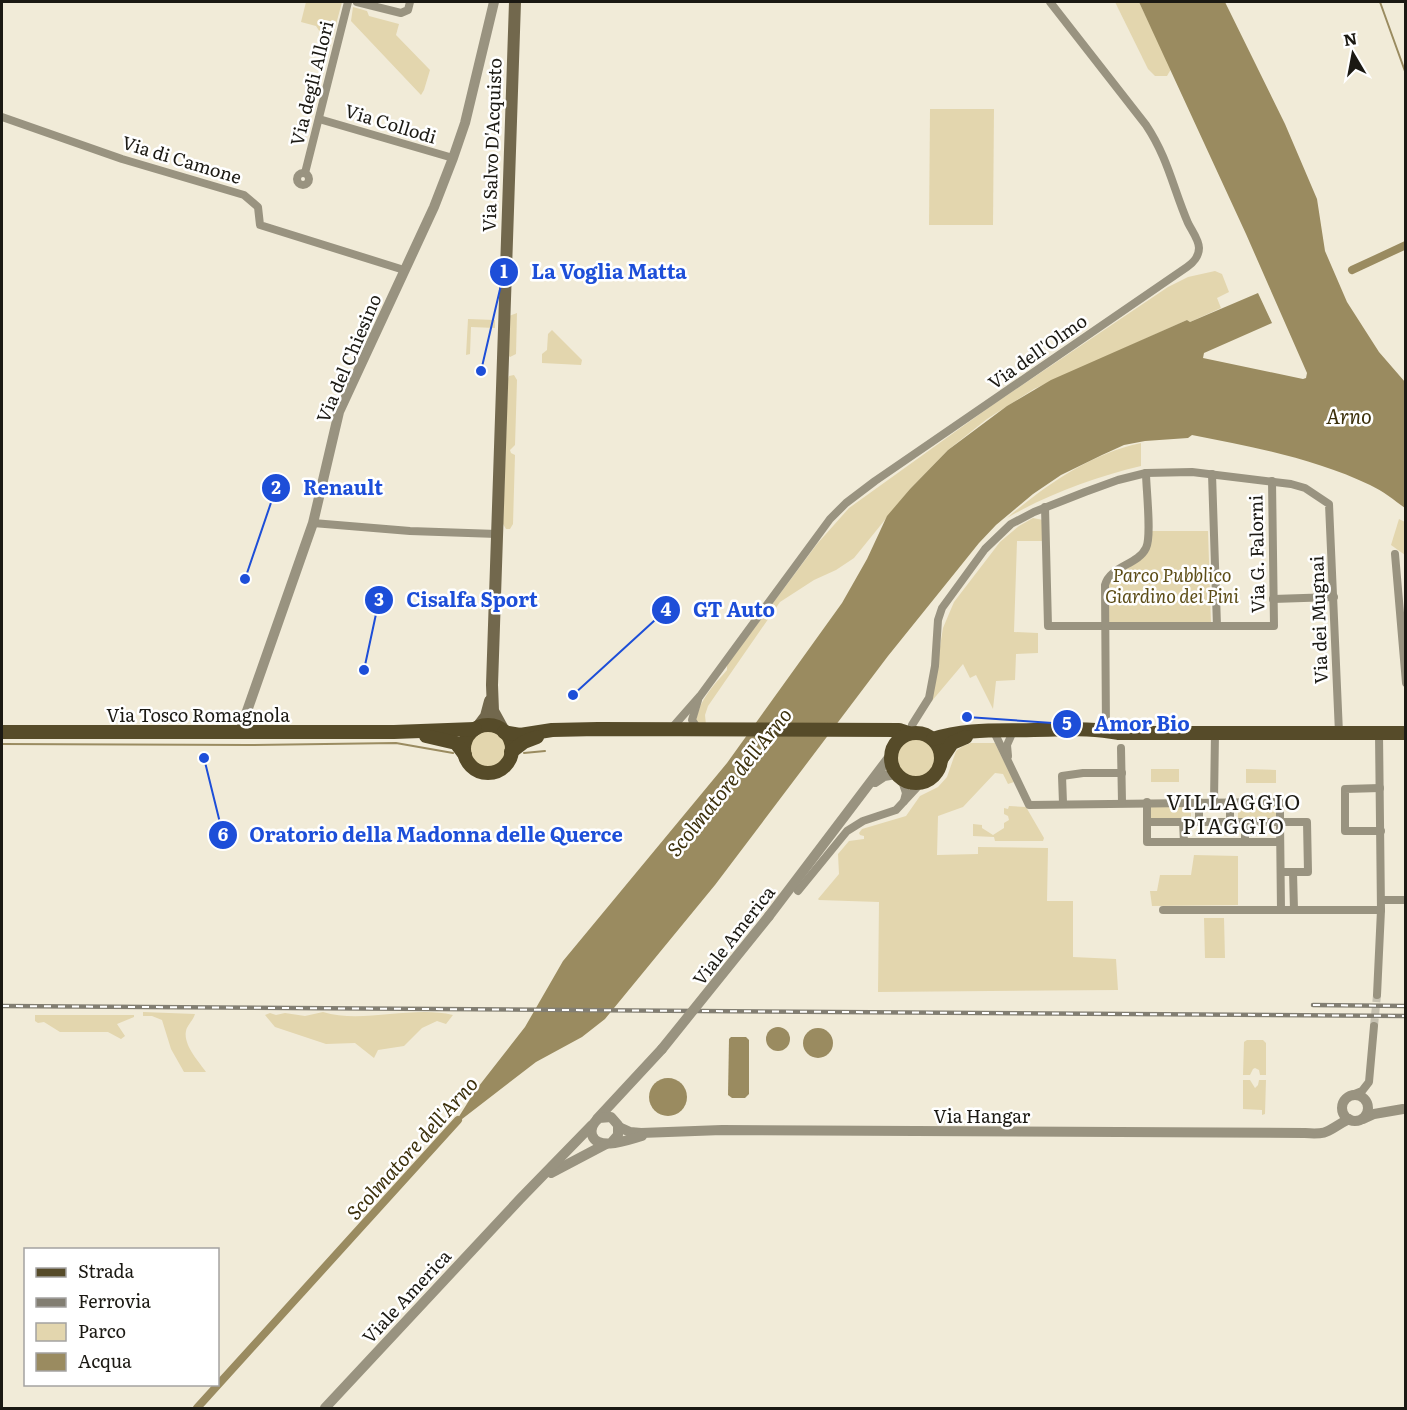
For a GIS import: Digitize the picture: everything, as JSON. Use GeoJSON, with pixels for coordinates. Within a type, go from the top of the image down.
{"type":"FeatureCollection","features":[{"type":"Feature","properties":{"kind":"main road","name":"Via Salvo D'Acquisto"},"geometry":{"type":"LineString","coordinates":[[492,685],[515,2]]}},
{"type":"Feature","properties":{"kind":"main road"},"geometry":{"type":"LineString","coordinates":[[492,685],[493,707],[502,728],[510,739],[511,752],[509,760],[502,768],[488,773],[473,768],[465,755],[466,740],[486,716],[492,685]]}},
{"type":"Feature","properties":{"kind":"main road"},"geometry":{"type":"LineString","coordinates":[[455,730],[477,720],[489,703]]}},
{"type":"Feature","properties":{"kind":"main road"},"geometry":{"type":"LineString","coordinates":[[476,728],[490,725],[520,735],[549,730],[881,732],[899,730],[923,734],[933,740],[940,749],[942,758]]}},
{"type":"Feature","properties":{"kind":"main road","name":"Via Tosco Romagnola"},"geometry":{"type":"LineString","coordinates":[[2,732],[394,732],[476,728]]}},
{"type":"Feature","properties":{"kind":"main road"},"geometry":{"type":"LineString","coordinates":[[511,752],[526,740],[544,736],[697,734],[704,730]]}},
{"type":"Feature","properties":{"kind":"main road"},"geometry":{"type":"LineString","coordinates":[[933,740],[969,731],[1215,734],[1406,733]]}},
{"type":"Feature","properties":{"kind":"main road","name":"Via Tosco Romagnola"},"geometry":{"type":"LineString","coordinates":[[394,732],[447,740],[458,745],[465,755]]}},
{"type":"Feature","properties":{"kind":"main road"},"geometry":{"type":"LineString","coordinates":[[881,732],[889,743],[899,778],[912,784],[921,783],[936,774],[942,758],[952,743],[959,739],[971,736],[1106,736],[1112,732]]}},
{"type":"Feature","properties":{"kind":"main road"},"geometry":{"type":"LineString","coordinates":[[891,754],[898,740],[910,733]]}},
{"type":"Feature","properties":{"kind":"street","name":"Via degli Allori"},"geometry":{"type":"LineString","coordinates":[[305,173],[348,2]]}},
{"type":"Feature","properties":{"kind":"street"},"geometry":{"type":"LineString","coordinates":[[357,2],[401,13],[408,10],[410,2]]}},
{"type":"Feature","properties":{"kind":"street","name":"Via del Chiesino"},"geometry":{"type":"LineString","coordinates":[[240,731],[313,523],[339,412],[434,207],[453,158],[468,113],[494,2]]}},
{"type":"Feature","properties":{"kind":"street","name":"Via dell'Olmo"},"geometry":{"type":"LineString","coordinates":[[671,729],[700,696],[839,508],[1187,267],[1198,255],[1199,245],[1186,218],[1170,170],[1159,147],[1146,125],[1050,2]]}},
{"type":"Feature","properties":{"kind":"street","name":"Via di Camone"},"geometry":{"type":"LineString","coordinates":[[2,117],[122,159],[244,195],[258,207],[260,225],[405,270]]}},
{"type":"Feature","properties":{"kind":"street","name":"Via Collodi"},"geometry":{"type":"LineString","coordinates":[[319,119],[453,158]]}},
{"type":"Feature","properties":{"kind":"street"},"geometry":{"type":"LineString","coordinates":[[910,733],[912,725],[929,698],[935,666],[938,620],[944,603],[995,537],[1017,520],[1118,480],[1146,473],[1182,471],[1272,481]]}},
{"type":"Feature","properties":{"kind":"street"},"geometry":{"type":"LineString","coordinates":[[1112,732],[1105,626],[1107,579],[1140,556],[1147,546],[1146,473]]}},
{"type":"Feature","properties":{"kind":"street"},"geometry":{"type":"LineString","coordinates":[[1045,507],[1048,626],[1217,626],[1212,474]]}},
{"type":"Feature","properties":{"kind":"street","name":"Via dei Mugnai"},"geometry":{"type":"LineString","coordinates":[[1272,481],[1303,487],[1329,504],[1339,733]]}},
{"type":"Feature","properties":{"kind":"street","name":"Via G. Falorni"},"geometry":{"type":"LineString","coordinates":[[1217,626],[1274,626],[1272,481]]}},
{"type":"Feature","properties":{"kind":"street"},"geometry":{"type":"LineString","coordinates":[[313,523],[410,531],[496,534]]}},
{"type":"Feature","properties":{"kind":"street"},"geometry":{"type":"LineString","coordinates":[[1395,554],[1406,683]]}},
{"type":"Feature","properties":{"kind":"street"},"geometry":{"type":"LineString","coordinates":[[1273,599],[1334,597]]}},
{"type":"Feature","properties":{"kind":"street","name":"Via dell'Olmo"},"geometry":{"type":"LineString","coordinates":[[700,696],[692,720],[704,730]]}},
{"type":"Feature","properties":{"kind":"street"},"geometry":{"type":"LineString","coordinates":[[1214,802],[1215,734]]}},
{"type":"Feature","properties":{"kind":"street"},"geometry":{"type":"LineString","coordinates":[[1377,995],[1382,910],[1379,734]]}},
{"type":"Feature","properties":{"kind":"street"},"geometry":{"type":"LineString","coordinates":[[996,736],[1029,805],[1122,802],[1280,802],[1281,910]]}},
{"type":"Feature","properties":{"kind":"street"},"geometry":{"type":"LineString","coordinates":[[1009,762],[1006,747],[1011,736]]}},
{"type":"Feature","properties":{"kind":"street"},"geometry":{"type":"LineString","coordinates":[[1121,748],[1122,802]]}},
{"type":"Feature","properties":{"kind":"street"},"geometry":{"type":"LineString","coordinates":[[864,793],[891,754]]}},
{"type":"Feature","properties":{"kind":"street"},"geometry":{"type":"LineString","coordinates":[[1063,803],[1062,776],[1083,773],[1122,773]]}},
{"type":"Feature","properties":{"kind":"street"},"geometry":{"type":"LineString","coordinates":[[864,793],[881,777],[899,778],[906,793],[903,804]]}},
{"type":"Feature","properties":{"kind":"street"},"geometry":{"type":"LineString","coordinates":[[798,891],[849,829],[866,820],[896,810],[921,783]]}},
{"type":"Feature","properties":{"kind":"street"},"geometry":{"type":"LineString","coordinates":[[1380,788],[1345,789],[1345,831],[1381,831]]}},
{"type":"Feature","properties":{"kind":"street","name":"Viale America"},"geometry":{"type":"LineString","coordinates":[[325,1408],[662,1049],[864,793]]}},
{"type":"Feature","properties":{"kind":"street"},"geometry":{"type":"LineString","coordinates":[[1147,802],[1148,842],[1280,842]]}},
{"type":"Feature","properties":{"kind":"street"},"geometry":{"type":"LineString","coordinates":[[1199,802],[1199,822]]}},
{"type":"Feature","properties":{"kind":"street"},"geometry":{"type":"LineString","coordinates":[[1230,802],[1230,822]]}},
{"type":"Feature","properties":{"kind":"street"},"geometry":{"type":"LineString","coordinates":[[1147,822],[1307,822],[1308,872],[1281,872]]}},
{"type":"Feature","properties":{"kind":"street"},"geometry":{"type":"LineString","coordinates":[[1184,822],[1184,842]]}},
{"type":"Feature","properties":{"kind":"street"},"geometry":{"type":"LineString","coordinates":[[1245,822],[1245,842]]}},
{"type":"Feature","properties":{"kind":"street"},"geometry":{"type":"LineString","coordinates":[[1293,872],[1294,910]]}},
{"type":"Feature","properties":{"kind":"street"},"geometry":{"type":"LineString","coordinates":[[1381,900],[1406,900]]}},
{"type":"Feature","properties":{"kind":"street"},"geometry":{"type":"LineString","coordinates":[[1163,910],[1382,910]]}},
{"type":"Feature","properties":{"kind":"street"},"geometry":{"type":"LineString","coordinates":[[1374,1026],[1369,1082],[1365,1089],[1346,1098],[1342,1106],[1343,1113],[1355,1121],[1374,1114],[1404,1109]]}},
{"type":"Feature","properties":{"kind":"street","name":"Viale America"},"geometry":{"type":"LineString","coordinates":[[538,1182],[564,1165],[608,1143],[618,1135],[616,1107],[623,1093]]}},
{"type":"Feature","properties":{"kind":"street"},"geometry":{"type":"LineString","coordinates":[[1352,1095],[1361,1095],[1367,1102],[1382,1107],[1404,1109]]}},
{"type":"Feature","properties":{"kind":"street"},"geometry":{"type":"LineString","coordinates":[[1362,1119],[1368,1112],[1367,1102]]}},
{"type":"Feature","properties":{"kind":"street","name":"Via Hangar"},"geometry":{"type":"LineString","coordinates":[[1309,1133],[1331,1124],[1342,1106]]}},
{"type":"Feature","properties":{"kind":"street"},"geometry":{"type":"LineString","coordinates":[[608,1143],[599,1143],[594,1138],[591,1132],[594,1122],[605,1116],[617,1124]]}},
{"type":"Feature","properties":{"kind":"street","name":"Via Hangar"},"geometry":{"type":"LineString","coordinates":[[617,1124],[634,1133],[722,1130],[1309,1133],[1318,1135],[1328,1132],[1349,1119]]}},
{"type":"Feature","properties":{"kind":"street","name":"Via Hangar"},"geometry":{"type":"LineString","coordinates":[[608,1143],[654,1133]]}},
{"type":"Feature","properties":{"kind":"green space"},"geometry":{"type":"Polygon","coordinates":[[[306,2],[342,2],[330,47],[316,26],[301,22],[306,2]]]}},
{"type":"Feature","properties":{"kind":"green space"},"geometry":{"type":"Polygon","coordinates":[[[1115,2],[1139,2],[1171,69],[1167,76],[1155,76],[1148,69],[1115,2]]]}},
{"type":"Feature","properties":{"kind":"green space"},"geometry":{"type":"Polygon","coordinates":[[[353,7],[367,11],[369,16],[399,24],[396,35],[430,70],[421,95],[351,21],[353,7]]]}},
{"type":"Feature","properties":{"kind":"green space"},"geometry":{"type":"Polygon","coordinates":[[[930,109],[994,109],[993,225],[929,225],[930,109]]]}},
{"type":"Feature","properties":{"kind":"green space"},"geometry":{"type":"Polygon","coordinates":[[[1215,271],[1222,274],[1229,292],[1217,298],[1221,308],[1190,322],[1187,320],[1034,389],[987,419],[948,450],[910,489],[854,558],[780,602],[708,706],[705,715],[706,725],[701,726],[696,720],[698,712],[708,693],[727,670],[727,665],[817,544],[849,508],[991,406],[1168,287],[1188,277],[1215,271]]]}},
{"type":"Feature","properties":{"kind":"green space"},"geometry":{"type":"Polygon","coordinates":[[[517,313],[516,354],[510,357],[508,355],[509,316],[517,313]]]}},
{"type":"Feature","properties":{"kind":"green space"},"geometry":{"type":"Polygon","coordinates":[[[468,319],[495,320],[495,328],[471,327],[470,354],[466,355],[468,319]]]}},
{"type":"Feature","properties":{"kind":"green space"},"geometry":{"type":"Polygon","coordinates":[[[552,330],[582,360],[581,365],[542,363],[542,354],[547,350],[548,334],[552,330]]]}},
{"type":"Feature","properties":{"kind":"green space"},"geometry":{"type":"Polygon","coordinates":[[[514,375],[517,380],[515,445],[510,450],[515,455],[513,524],[510,529],[506,529],[503,524],[508,379],[509,376],[514,375]]]}},
{"type":"Feature","properties":{"kind":"green space"},"geometry":{"type":"Polygon","coordinates":[[[1141,443],[1141,466],[1072,487],[1007,518],[1037,494],[1086,463],[1141,443]]]}},
{"type":"Feature","properties":{"kind":"green space"},"geometry":{"type":"Polygon","coordinates":[[[1033,518],[1043,520],[1042,541],[1017,541],[1014,632],[1038,633],[1038,653],[1016,654],[1015,680],[996,681],[993,709],[976,675],[970,678],[963,664],[931,702],[943,628],[954,602],[1000,542],[1033,518]]]}},
{"type":"Feature","properties":{"kind":"green space"},"geometry":{"type":"Polygon","coordinates":[[[1399,519],[1405,522],[1405,555],[1391,545],[1399,519]]]}},
{"type":"Feature","properties":{"kind":"green space","name":"Parco Pubblico Giardino dei Pini"},"geometry":{"type":"Polygon","coordinates":[[[1152,531],[1208,531],[1211,623],[1108,623],[1111,578],[1134,565],[1145,555],[1149,549],[1152,531]]]}},
{"type":"Feature","properties":{"kind":"green space"},"geometry":{"type":"Polygon","coordinates":[[[488,729],[502,735],[508,749],[502,763],[488,769],[474,763],[468,749],[474,735],[488,729]]]}},
{"type":"Feature","properties":{"kind":"green space"},"geometry":{"type":"Polygon","coordinates":[[[916,739],[924,740],[930,745],[935,751],[935,767],[930,773],[924,778],[916,779],[908,778],[902,773],[897,767],[896,759],[897,751],[902,745],[908,740],[916,739]]]}},
{"type":"Feature","properties":{"kind":"green space"},"geometry":{"type":"Polygon","coordinates":[[[971,743],[995,743],[1014,782],[1008,784],[1003,774],[995,773],[963,807],[938,816],[937,855],[978,854],[978,847],[1048,848],[1047,901],[1073,901],[1073,957],[1116,959],[1118,990],[878,992],[879,902],[818,899],[839,874],[838,854],[849,841],[864,839],[864,836],[859,833],[862,829],[906,816],[920,796],[938,787],[947,777],[956,751],[971,743]]]}},
{"type":"Feature","properties":{"kind":"green space"},"geometry":{"type":"Polygon","coordinates":[[[1151,769],[1179,769],[1179,782],[1151,782],[1151,769]]]}},
{"type":"Feature","properties":{"kind":"green space"},"geometry":{"type":"Polygon","coordinates":[[[1246,769],[1276,770],[1276,783],[1246,783],[1246,769]]]}},
{"type":"Feature","properties":{"kind":"green space"},"geometry":{"type":"Polygon","coordinates":[[[1238,804],[1276,804],[1276,820],[1238,820],[1238,804]]]}},
{"type":"Feature","properties":{"kind":"green space"},"geometry":{"type":"Polygon","coordinates":[[[1149,805],[1191,805],[1191,819],[1150,819],[1149,805]]]}},
{"type":"Feature","properties":{"kind":"green space"},"geometry":{"type":"Polygon","coordinates":[[[1009,806],[1026,807],[1044,838],[1043,841],[995,841],[994,837],[973,836],[973,824],[982,825],[982,828],[993,835],[1004,828],[1004,823],[1009,820],[1004,814],[1004,808],[1008,809],[1009,806]]]}},
{"type":"Feature","properties":{"kind":"green space"},"geometry":{"type":"Polygon","coordinates":[[[1194,855],[1238,856],[1238,905],[1152,906],[1150,891],[1157,891],[1160,875],[1191,875],[1194,855]]]}},
{"type":"Feature","properties":{"kind":"green space"},"geometry":{"type":"Polygon","coordinates":[[[1204,918],[1224,918],[1225,958],[1205,958],[1204,918]]]}},
{"type":"Feature","properties":{"kind":"green space"},"geometry":{"type":"Polygon","coordinates":[[[143,1012],[195,1014],[187,1029],[187,1042],[206,1072],[184,1072],[171,1049],[162,1020],[152,1016],[143,1016],[143,1012]]]}},
{"type":"Feature","properties":{"kind":"green space"},"geometry":{"type":"Polygon","coordinates":[[[323,1012],[354,1016],[421,1012],[453,1015],[446,1024],[437,1021],[422,1028],[404,1046],[378,1050],[374,1058],[355,1043],[326,1044],[275,1027],[265,1015],[285,1013],[305,1016],[323,1012]]]}},
{"type":"Feature","properties":{"kind":"green space"},"geometry":{"type":"Polygon","coordinates":[[[35,1015],[134,1015],[134,1017],[117,1024],[125,1036],[121,1039],[108,1032],[60,1032],[44,1022],[35,1021],[35,1015]]]}},
{"type":"Feature","properties":{"kind":"green space"},"geometry":{"type":"Polygon","coordinates":[[[1263,1040],[1266,1043],[1266,1075],[1260,1075],[1259,1070],[1255,1068],[1250,1075],[1243,1075],[1244,1042],[1263,1040]]]}},
{"type":"Feature","properties":{"kind":"green space"},"geometry":{"type":"Polygon","coordinates":[[[1243,1080],[1250,1080],[1255,1088],[1259,1080],[1266,1080],[1265,1114],[1262,1115],[1262,1110],[1243,1109],[1243,1080]]]}},
{"type":"Feature","properties":{"kind":"water","name":"Arno"},"geometry":{"type":"Polygon","coordinates":[[[1139,2],[1225,2],[1285,124],[1317,199],[1325,251],[1347,302],[1379,352],[1405,382],[1405,508],[1375,487],[1327,467],[1283,454],[1192,435],[1188,438],[1124,445],[1061,475],[1033,494],[996,525],[979,543],[888,656],[715,885],[605,1019],[582,1037],[536,1062],[453,1126],[475,1091],[525,1027],[563,961],[727,763],[842,603],[867,559],[887,516],[948,450],[1007,406],[1051,380],[1187,320],[1190,322],[1258,293],[1272,323],[1204,353],[1203,358],[1306,378],[1307,373],[1246,234],[1139,2]]]}},
{"type":"Feature","properties":{"kind":"water"},"geometry":{"type":"Polygon","coordinates":[[[778,1027],[787,1030],[790,1039],[787,1048],[778,1051],[769,1048],[766,1039],[769,1030],[778,1027]]]}},
{"type":"Feature","properties":{"kind":"water"},"geometry":{"type":"Polygon","coordinates":[[[818,1028],[829,1032],[833,1043],[829,1054],[818,1058],[807,1054],[803,1043],[807,1032],[818,1028]]]}},
{"type":"Feature","properties":{"kind":"water"},"geometry":{"type":"Polygon","coordinates":[[[746,1037],[749,1040],[749,1094],[745,1098],[732,1098],[728,1095],[729,1039],[746,1037]]]}},
{"type":"Feature","properties":{"kind":"water"},"geometry":{"type":"Polygon","coordinates":[[[668,1078],[682,1083],[687,1097],[682,1111],[668,1116],[654,1111],[649,1097],[654,1083],[668,1078]]]}},
{"type":"Feature","properties":{"kind":"waterway"},"geometry":{"type":"LineString","coordinates":[[1380,2],[1406,74]]}},
{"type":"Feature","properties":{"kind":"waterway"},"geometry":{"type":"LineString","coordinates":[[1352,270],[1406,245]]}},
{"type":"Feature","properties":{"kind":"waterway"},"geometry":{"type":"LineString","coordinates":[[2,744],[396,743],[453,753]]}},
{"type":"Feature","properties":{"kind":"waterway"},"geometry":{"type":"LineString","coordinates":[[524,753],[545,751]]}},
{"type":"Feature","properties":{"kind":"waterway","name":"Scolmatore dell'Arno"},"geometry":{"type":"LineString","coordinates":[[219,1384],[458,1120]]}},
{"type":"Feature","properties":{"kind":"waterway","name":"Scolmatore dell'Arno"},"geometry":{"type":"LineString","coordinates":[[197,1408],[217,1386]]}},
{"type":"Feature","properties":{"kind":"tunnel"},"geometry":{"type":"LineString","coordinates":[[1374,1026],[1377,995]]}},
{"type":"Feature","properties":{"kind":"railway"},"geometry":{"type":"LineString","coordinates":[[1313,1005],[1406,1006]]}},
{"type":"Feature","properties":{"kind":"railway"},"geometry":{"type":"LineString","coordinates":[[2,1006],[1406,1016]]}},
{"type":"Feature","properties":{"kind":"place","name":"La Voglia Matta"},"geometry":{"type":"Point","coordinates":[481,371]}},
{"type":"Feature","properties":{"kind":"place","name":"Renault"},"geometry":{"type":"Point","coordinates":[245,579]}},
{"type":"Feature","properties":{"kind":"place","name":"Cisalfa Sport"},"geometry":{"type":"Point","coordinates":[364,670]}},
{"type":"Feature","properties":{"kind":"place","name":"GT Auto"},"geometry":{"type":"Point","coordinates":[573,695]}},
{"type":"Feature","properties":{"kind":"place","name":"Amor Bio"},"geometry":{"type":"Point","coordinates":[967,717]}},
{"type":"Feature","properties":{"kind":"place","name":"Oratorio della Madonna delle Querce"},"geometry":{"type":"Point","coordinates":[204,758]}},
{"type":"Feature","properties":{"kind":"district","name":"VILLAGGIO PIAGGIO"},"geometry":{"type":"Point","coordinates":[1234,812]}}]}
